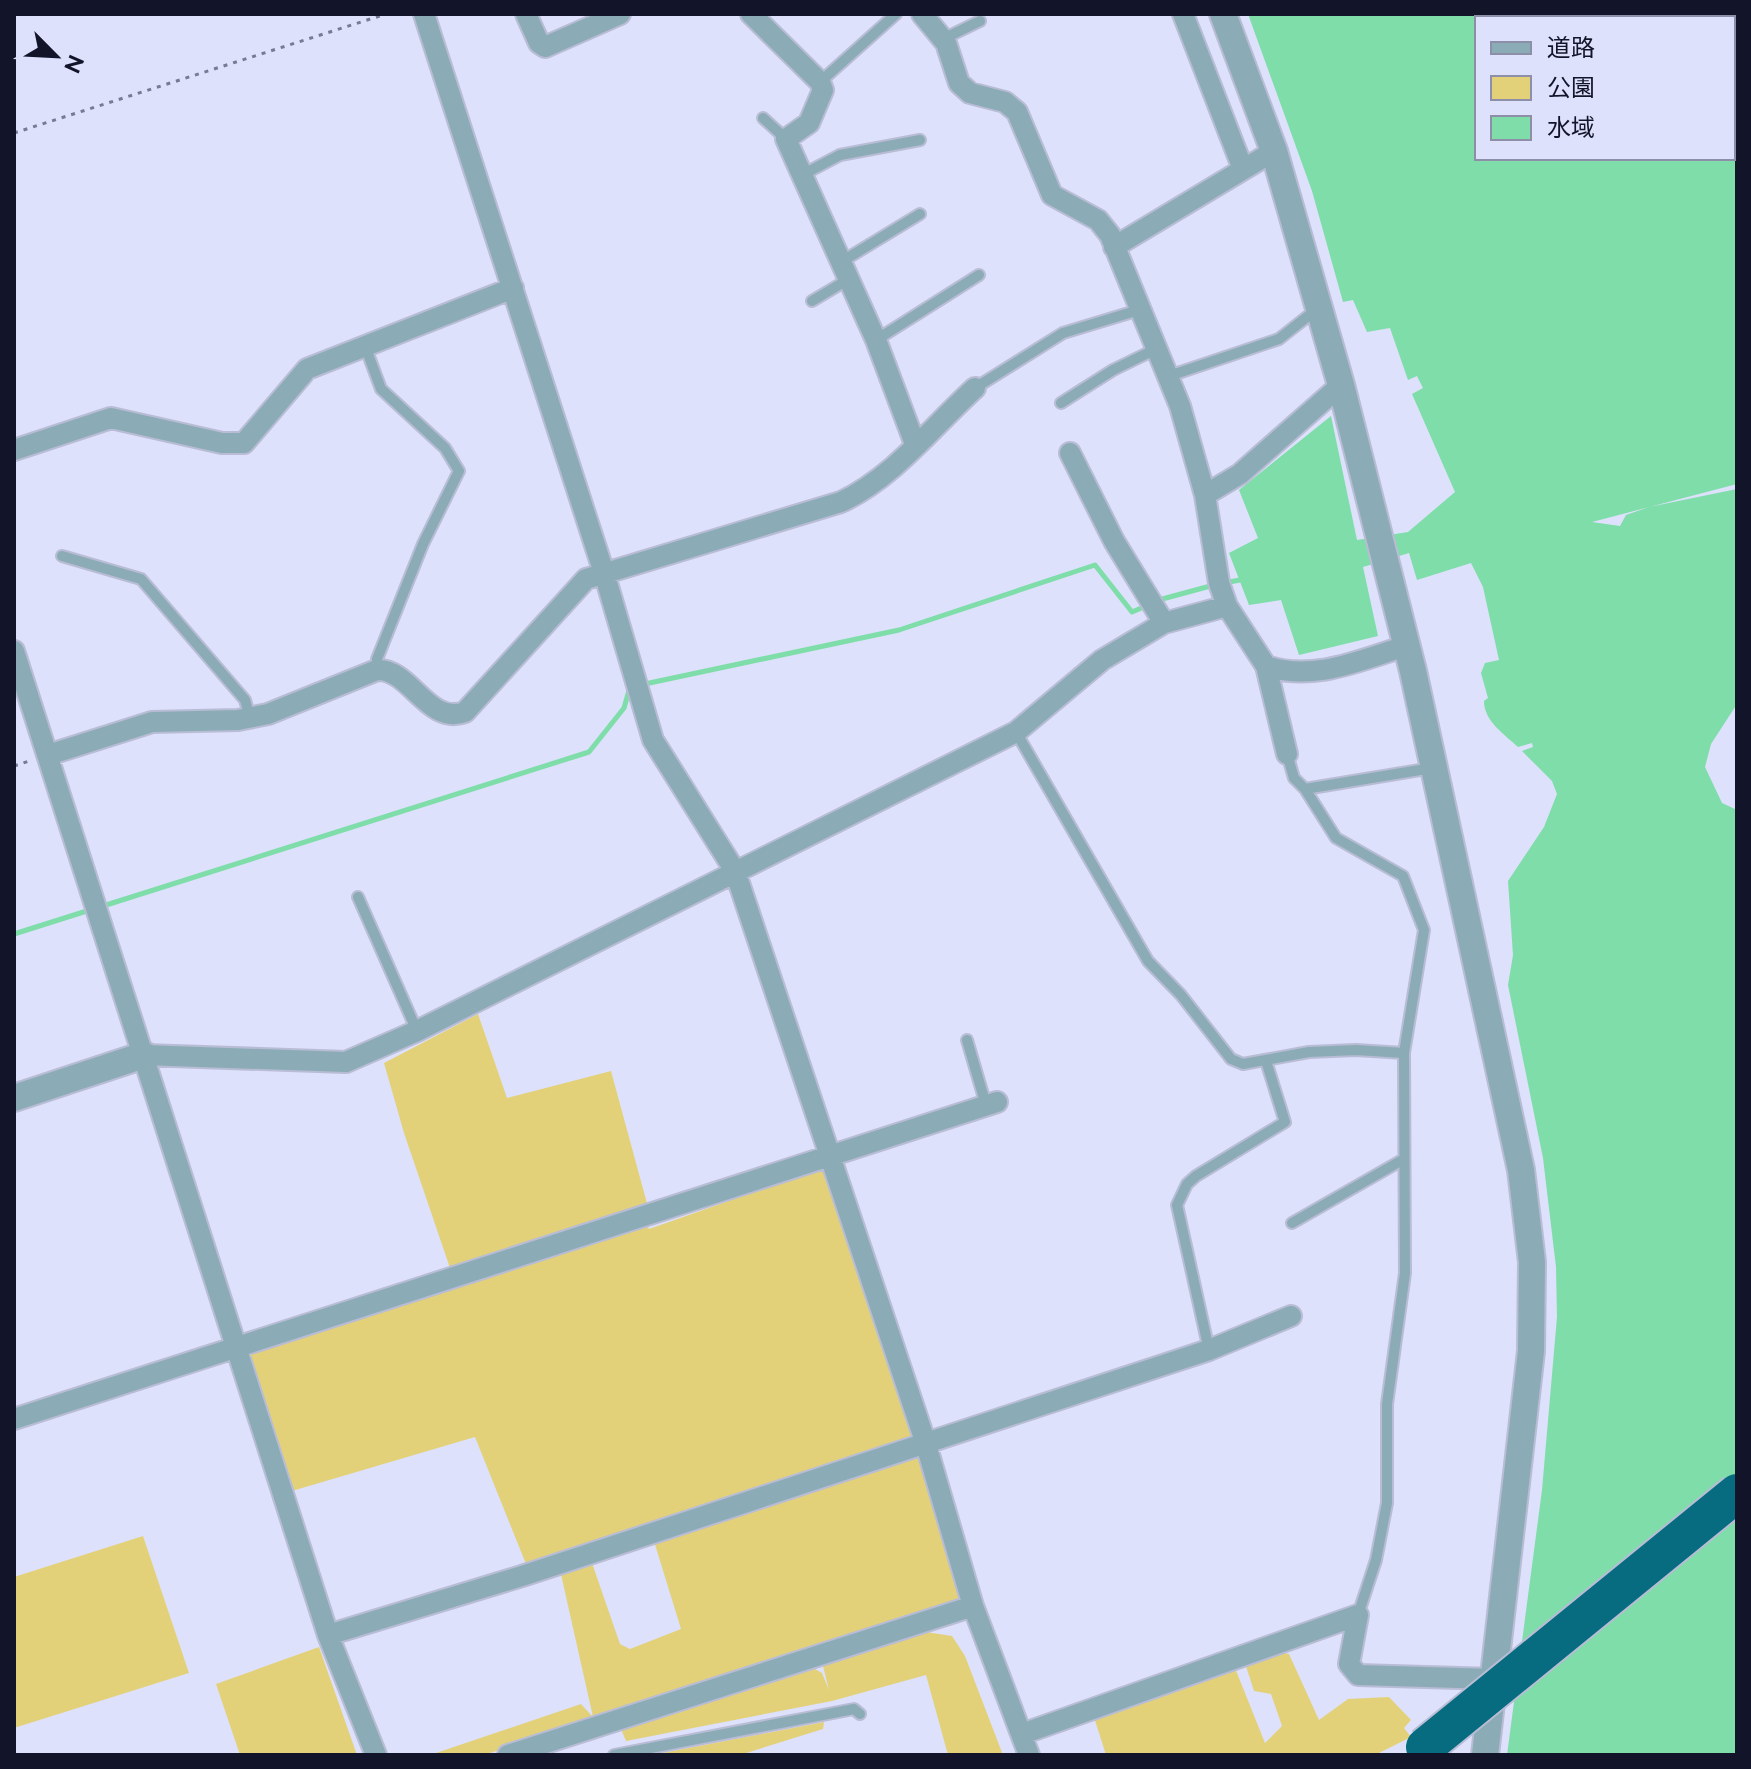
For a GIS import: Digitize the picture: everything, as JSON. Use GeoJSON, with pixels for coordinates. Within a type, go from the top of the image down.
{"type":"FeatureCollection","features":[{"type":"Feature","properties":{"kind":"highway"},"geometry":{"type":"LineString","coordinates":[[1441,1751],[1737,1493]]}},
{"type":"Feature","properties":{"kind":"highway"},"geometry":{"type":"LineString","coordinates":[[1441,1751],[1737,1527]]}},
{"type":"Feature","properties":{"kind":"street"},"geometry":{"type":"LineString","coordinates":[[424,14],[605,576],[653,740],[735,871],[925,1441],[973,1606],[1029,1755]]}},
{"type":"Feature","properties":{"kind":"street"},"geometry":{"type":"LineString","coordinates":[[526,14],[539,43],[545,47],[620,14]]}},
{"type":"Feature","properties":{"kind":"street"},"geometry":{"type":"LineString","coordinates":[[751,14],[820,82],[822,97],[809,123],[786,139],[876,340],[915,444]]}},
{"type":"Feature","properties":{"kind":"street"},"geometry":{"type":"LineString","coordinates":[[922,14],[943,39],[959,83],[970,93],[1013,107],[1030,136],[1052,195],[1098,220],[1114,247],[1169,376],[1205,495],[1219,583],[1227,606],[1266,666],[1287,754]]}},
{"type":"Feature","properties":{"kind":"street"},"geometry":{"type":"LineString","coordinates":[[1183,14],[1243,169]]}},
{"type":"Feature","properties":{"kind":"street"},"geometry":{"type":"LineString","coordinates":[[1223,14],[1274,151],[1341,385],[1434,768],[1521,1170],[1532,1262],[1531,1351],[1485,1755]]}},
{"type":"Feature","properties":{"kind":"street"},"geometry":{"type":"LineString","coordinates":[[1114,247],[1274,151]]}},
{"type":"Feature","properties":{"kind":"street"},"geometry":{"type":"LineString","coordinates":[[14,450],[111,418],[222,443],[244,443],[307,369],[513,288]]}},
{"type":"Feature","properties":{"kind":"street"},"geometry":{"type":"LineString","coordinates":[[1205,495],[1240,474],[1341,385]]}},
{"type":"Feature","properties":{"kind":"street"},"geometry":{"type":"LineString","coordinates":[[48,755],[152,722],[250,719],[377,670],[394,674],[438,710],[457,715],[465,712],[580,583],[841,502],[893,468],[975,388]]}},
{"type":"Feature","properties":{"kind":"street"},"geometry":{"type":"LineString","coordinates":[[1070,453],[1114,541],[1164,623]]}},
{"type":"Feature","properties":{"kind":"street"},"geometry":{"type":"LineString","coordinates":[[14,1098],[144,1055],[346,1062],[417,1031],[1016,732],[1102,660],[1164,623],[1227,606]]}},
{"type":"Feature","properties":{"kind":"street"},"geometry":{"type":"LineString","coordinates":[[1266,666],[1286,673],[1309,673],[1406,646]]}},
{"type":"Feature","properties":{"kind":"street"},"geometry":{"type":"LineString","coordinates":[[14,651],[328,1635],[376,1755]]}},
{"type":"Feature","properties":{"kind":"street"},"geometry":{"type":"LineString","coordinates":[[14,1419],[992,1104]]}},
{"type":"Feature","properties":{"kind":"street"},"geometry":{"type":"LineString","coordinates":[[328,1635],[522,1576],[1209,1350],[1291,1316]]}},
{"type":"Feature","properties":{"kind":"street"},"geometry":{"type":"LineString","coordinates":[[508,1755],[973,1606]]}},
{"type":"Feature","properties":{"kind":"street"},"geometry":{"type":"LineString","coordinates":[[1022,1734],[1358,1615],[1349,1664],[1358,1675],[1493,1679]]}},
{"type":"Feature","properties":{"kind":"lane"},"geometry":{"type":"LineString","coordinates":[[820,82],[896,14]]}},
{"type":"Feature","properties":{"kind":"lane"},"geometry":{"type":"LineString","coordinates":[[943,39],[980,21]]}},
{"type":"Feature","properties":{"kind":"lane"},"geometry":{"type":"LineString","coordinates":[[763,118],[786,139]]}},
{"type":"Feature","properties":{"kind":"lane"},"geometry":{"type":"LineString","coordinates":[[802,175],[840,155],[920,140]]}},
{"type":"Feature","properties":{"kind":"lane"},"geometry":{"type":"LineString","coordinates":[[812,301],[845,271],[920,214]]}},
{"type":"Feature","properties":{"kind":"lane"},"geometry":{"type":"LineString","coordinates":[[876,340],[979,275]]}},
{"type":"Feature","properties":{"kind":"lane"},"geometry":{"type":"LineString","coordinates":[[1169,376],[1279,339],[1319,308]]}},
{"type":"Feature","properties":{"kind":"lane"},"geometry":{"type":"LineString","coordinates":[[975,388],[1063,333],[1099,319],[1139,310]]}},
{"type":"Feature","properties":{"kind":"lane"},"geometry":{"type":"LineString","coordinates":[[365,346],[381,389],[432,434],[459,471],[423,544],[377,659],[377,670]]}},
{"type":"Feature","properties":{"kind":"lane"},"geometry":{"type":"LineString","coordinates":[[1061,403],[1156,349]]}},
{"type":"Feature","properties":{"kind":"lane"},"geometry":{"type":"LineString","coordinates":[[62,556],[141,579],[245,700],[250,719]]}},
{"type":"Feature","properties":{"kind":"lane"},"geometry":{"type":"LineString","coordinates":[[1016,732],[1148,961],[1181,995],[1231,1059],[1239,1064],[1309,1052],[1356,1050],[1404,1053]]}},
{"type":"Feature","properties":{"kind":"lane"},"geometry":{"type":"LineString","coordinates":[[1287,754],[1294,778],[1305,789],[1340,842],[1403,876],[1424,930],[1404,1053],[1405,1273],[1387,1404],[1387,1503],[1376,1560],[1358,1615]]}},
{"type":"Feature","properties":{"kind":"lane"},"geometry":{"type":"LineString","coordinates":[[1305,789],[1434,768]]}},
{"type":"Feature","properties":{"kind":"lane"},"geometry":{"type":"LineString","coordinates":[[358,897],[417,1031]]}},
{"type":"Feature","properties":{"kind":"lane"},"geometry":{"type":"LineString","coordinates":[[967,1040],[992,1104]]}},
{"type":"Feature","properties":{"kind":"lane"},"geometry":{"type":"LineString","coordinates":[[1209,1350],[1177,1205],[1187,1184],[1196,1176],[1285,1122],[1266,1061]]}},
{"type":"Feature","properties":{"kind":"lane"},"geometry":{"type":"LineString","coordinates":[[1292,1223],[1404,1159]]}},
{"type":"Feature","properties":{"kind":"lane"},"geometry":{"type":"LineString","coordinates":[[614,1755],[854,1709],[860,1714]]}},
{"type":"Feature","properties":{"kind":"path"},"geometry":{"type":"LineString","coordinates":[[14,133],[386,14]]}},
{"type":"Feature","properties":{"kind":"green space"},"geometry":{"type":"Polygon","coordinates":[[[478,1014],[507,1098],[611,1071],[648,1207],[451,1271],[404,1133],[384,1063],[478,1014]]]}},
{"type":"Feature","properties":{"kind":"green space"},"geometry":{"type":"Polygon","coordinates":[[[822,1168],[914,1436],[526,1564],[475,1437],[292,1491],[248,1354],[644,1219],[649,1229],[822,1168]]]}},
{"type":"Feature","properties":{"kind":"green space"},"geometry":{"type":"Polygon","coordinates":[[[920,1449],[965,1598],[484,1755],[430,1755],[581,1704],[593,1717],[560,1570],[592,1563],[620,1644],[630,1649],[681,1629],[653,1538],[920,1449]]]}},
{"type":"Feature","properties":{"kind":"green space"},"geometry":{"type":"Polygon","coordinates":[[[143,1536],[189,1673],[14,1728],[14,1577],[143,1536]]]}},
{"type":"Feature","properties":{"kind":"green space"},"geometry":{"type":"Polygon","coordinates":[[[926,1632],[952,1636],[965,1656],[1003,1755],[948,1755],[926,1675],[832,1701],[626,1741],[621,1729],[815,1669],[822,1673],[829,1690],[823,1666],[926,1632]]]}},
{"type":"Feature","properties":{"kind":"green space"},"geometry":{"type":"Polygon","coordinates":[[[319,1647],[357,1755],[240,1755],[216,1684],[319,1647]]]}},
{"type":"Feature","properties":{"kind":"green space"},"geometry":{"type":"Polygon","coordinates":[[[1273,1651],[1289,1654],[1319,1720],[1348,1699],[1389,1697],[1411,1720],[1404,1728],[1411,1737],[1375,1755],[1106,1755],[1093,1714],[1233,1663],[1265,1743],[1282,1726],[1271,1694],[1254,1691],[1244,1660],[1273,1651]]]}},
{"type":"Feature","properties":{"kind":"green space"},"geometry":{"type":"Polygon","coordinates":[[[824,1722],[823,1729],[740,1755],[652,1755],[824,1722]]]}},
{"type":"Feature","properties":{"kind":"water"},"geometry":{"type":"Polygon","coordinates":[[[1248,14],[1737,14],[1737,484],[1650,507],[1737,489],[1737,704],[1711,744],[1705,767],[1722,803],[1737,810],[1737,1755],[1507,1755],[1542,1490],[1557,1317],[1556,1267],[1543,1158],[1508,985],[1513,955],[1508,881],[1544,827],[1557,794],[1552,781],[1522,751],[1533,747],[1532,743],[1518,747],[1487,715],[1484,701],[1488,698],[1481,673],[1485,663],[1499,660],[1483,587],[1471,563],[1417,580],[1409,553],[1363,567],[1378,636],[1299,655],[1281,600],[1249,605],[1229,553],[1258,538],[1239,490],[1331,416],[1357,540],[1408,532],[1455,492],[1412,394],[1423,388],[1417,376],[1408,380],[1390,328],[1367,332],[1353,300],[1343,302],[1312,191],[1248,14]],[[1648,507],[1592,522],[1620,526],[1626,515],[1648,507]]]}},
{"type":"Feature","properties":{"kind":"waterway"},"geometry":{"type":"LineString","coordinates":[[640,685],[899,630],[1095,565],[1132,612],[1146,606]]}},
{"type":"Feature","properties":{"kind":"waterway"},"geometry":{"type":"LineString","coordinates":[[1224,583],[1240,580]]}},
{"type":"Feature","properties":{"kind":"waterway"},"geometry":{"type":"LineString","coordinates":[[1155,601],[1214,585]]}},
{"type":"Feature","properties":{"kind":"waterway"},"geometry":{"type":"LineString","coordinates":[[103,906],[589,752],[624,708],[630,687]]}},
{"type":"Feature","properties":{"kind":"waterway"},"geometry":{"type":"LineString","coordinates":[[14,934],[93,909]]}}]}
